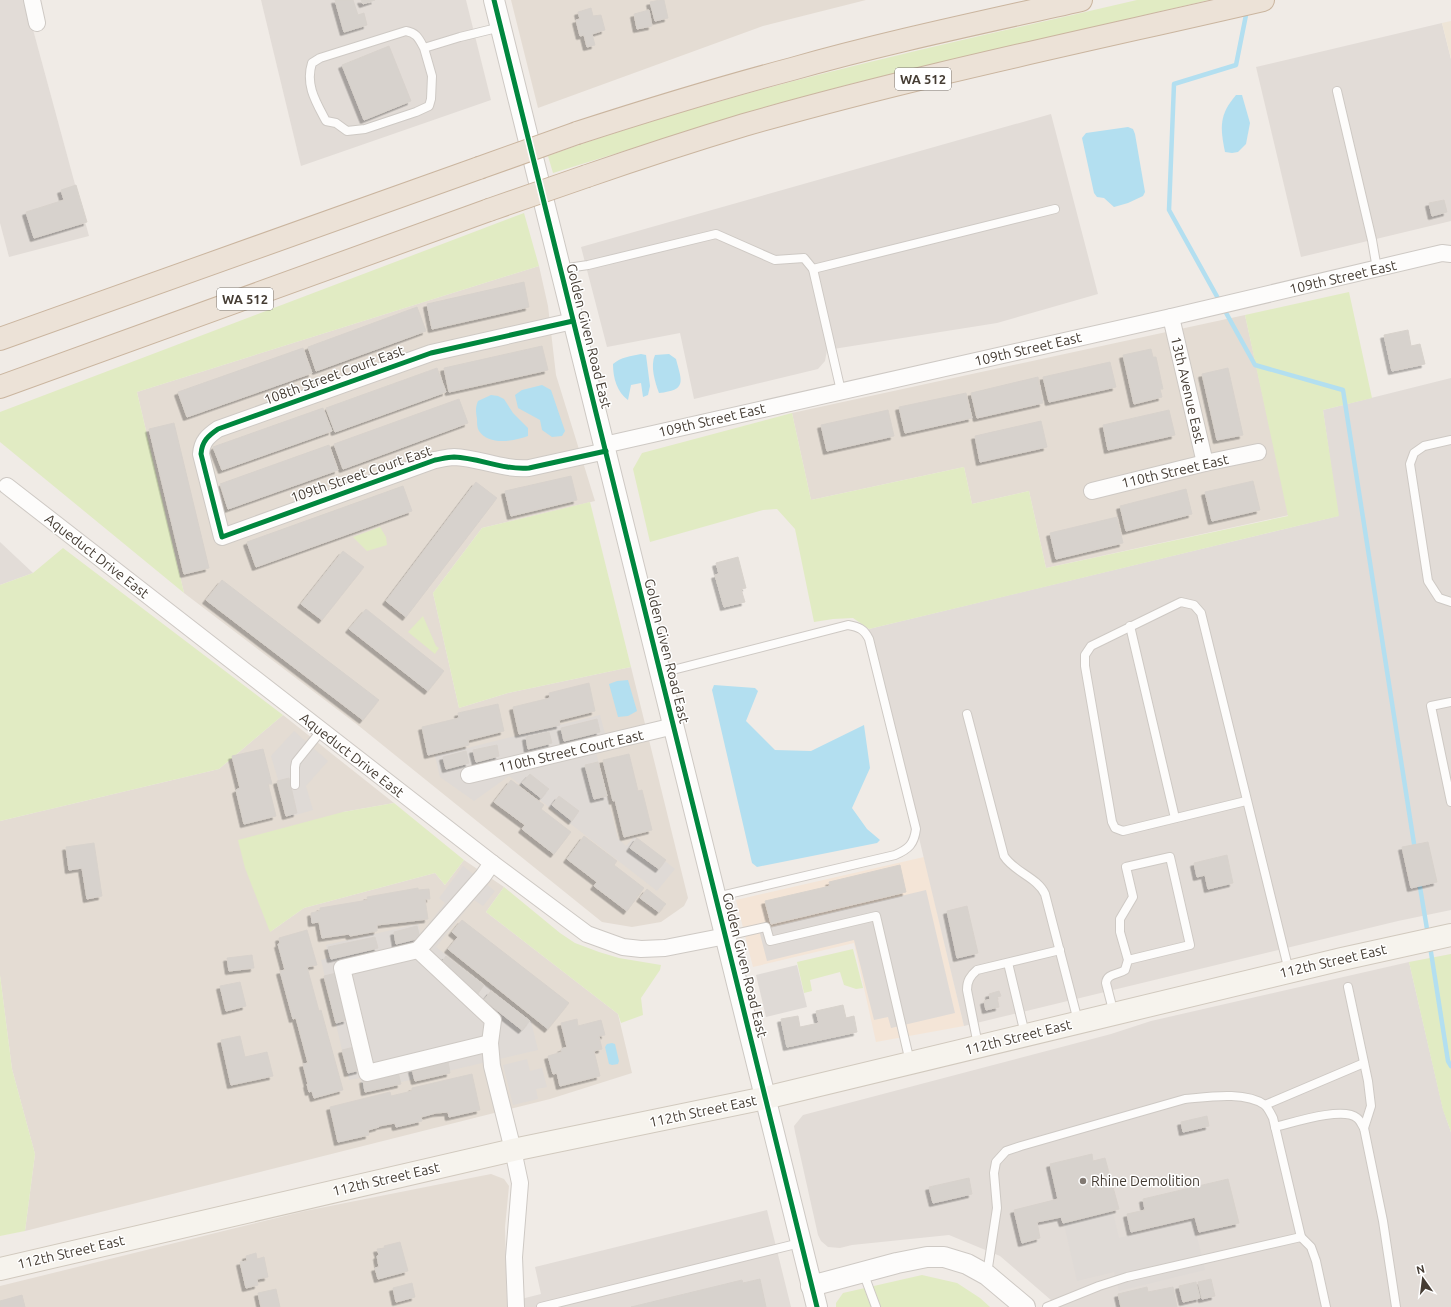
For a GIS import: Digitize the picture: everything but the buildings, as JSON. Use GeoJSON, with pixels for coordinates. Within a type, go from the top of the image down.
{"type":"FeatureCollection","features":[{"type":"Feature","properties":{"kind":"highway"},"geometry":{"type":"LineString","coordinates":[[0,339],[577,133],[654,108],[793,68],[948,30],[1081,0]]}},
{"type":"Feature","properties":{"kind":"highway","name":"WA 512"},"geometry":{"type":"LineString","coordinates":[[0,387],[489,210],[665,149],[804,109],[961,69],[1263,0]]}},
{"type":"Feature","properties":{"kind":"main road","name":"112th Street East"},"geometry":{"type":"LineString","coordinates":[[0,1269],[513,1150],[765,1098],[1289,971],[1451,935]]}},
{"type":"Feature","properties":{"kind":"street"},"geometry":{"type":"LineString","coordinates":[[32,0],[37,23]]}},
{"type":"Feature","properties":{"kind":"street","name":"Golden Given Road East"},"geometry":{"type":"LineString","coordinates":[[494,0],[817,1307]]}},
{"type":"Feature","properties":{"kind":"street","name":"109th Street East"},"geometry":{"type":"LineString","coordinates":[[605,448],[841,391],[1170,317],[1442,253],[1451,254]]}},
{"type":"Feature","properties":{"kind":"street","name":"13th Avenue East"},"geometry":{"type":"LineString","coordinates":[[1170,317],[1205,463]]}},
{"type":"Feature","properties":{"kind":"street","name":"108th Street Court East"},"geometry":{"type":"LineString","coordinates":[[222,537],[201,454],[204,441],[209,435],[218,429],[432,353],[573,321]]}},
{"type":"Feature","properties":{"kind":"street","name":"109th Street Court East"},"geometry":{"type":"LineString","coordinates":[[222,537],[435,460],[454,457],[518,469],[529,468],[605,448]]}},
{"type":"Feature","properties":{"kind":"street","name":"110th Street East"},"geometry":{"type":"LineString","coordinates":[[1092,491],[1205,463],[1258,452]]}},
{"type":"Feature","properties":{"kind":"street","name":"Aqueduct Drive East"},"geometry":{"type":"LineString","coordinates":[[7,486],[321,731],[487,869],[587,934],[623,947],[641,949],[665,948],[726,936]]}},
{"type":"Feature","properties":{"kind":"street","name":"110th Street Court East"},"geometry":{"type":"LineString","coordinates":[[469,775],[674,726]]}},
{"type":"Feature","properties":{"kind":"street"},"geometry":{"type":"LineString","coordinates":[[487,869],[418,950],[342,968],[367,1073],[490,1043]]}},
{"type":"Feature","properties":{"kind":"street"},"geometry":{"type":"LineString","coordinates":[[418,950],[492,1020],[490,1043],[492,1066],[520,1183],[514,1257],[516,1307]]}},
{"type":"Feature","properties":{"kind":"street"},"geometry":{"type":"LineString","coordinates":[[811,1286],[897,1263],[927,1257],[944,1257],[967,1264],[987,1275],[1025,1307]]}},
{"type":"Feature","properties":{"kind":"lane"},"geometry":{"type":"LineString","coordinates":[[424,48],[501,27]]}},
{"type":"Feature","properties":{"kind":"lane"},"geometry":{"type":"LineString","coordinates":[[406,31],[413,32],[418,35],[424,48],[432,76],[431,99],[429,106],[366,129],[347,131],[336,123],[326,121],[313,94],[308,78],[312,63],[320,58],[406,31]]}},
{"type":"Feature","properties":{"kind":"lane"},"geometry":{"type":"LineString","coordinates":[[1336,91],[1372,240],[1377,268]]}},
{"type":"Feature","properties":{"kind":"lane"},"geometry":{"type":"LineString","coordinates":[[813,269],[1055,208]]}},
{"type":"Feature","properties":{"kind":"lane"},"geometry":{"type":"LineString","coordinates":[[561,270],[588,265],[716,234],[775,260],[804,258],[813,269],[841,391]]}},
{"type":"Feature","properties":{"kind":"lane"},"geometry":{"type":"LineString","coordinates":[[1451,440],[1424,446],[1414,453],[1410,464],[1428,581],[1439,598],[1451,602]]}},
{"type":"Feature","properties":{"kind":"lane"},"geometry":{"type":"LineString","coordinates":[[1246,801],[1123,831],[1115,828],[1112,822],[1085,666],[1085,655],[1091,646],[1181,602],[1194,605],[1201,613],[1289,971]]}},
{"type":"Feature","properties":{"kind":"lane"},"geometry":{"type":"LineString","coordinates":[[660,673],[848,625],[858,627],[865,631],[869,639],[916,829],[911,845],[904,851],[895,855],[716,897]]}},
{"type":"Feature","properties":{"kind":"lane"},"geometry":{"type":"LineString","coordinates":[[1130,626],[1175,818]]}},
{"type":"Feature","properties":{"kind":"lane"},"geometry":{"type":"LineString","coordinates":[[1451,702],[1431,706],[1451,802]]}},
{"type":"Feature","properties":{"kind":"lane"},"geometry":{"type":"LineString","coordinates":[[967,714],[1004,856],[1009,862],[1042,887],[1079,1022]]}},
{"type":"Feature","properties":{"kind":"lane"},"geometry":{"type":"LineString","coordinates":[[295,785],[296,762],[321,731]]}},
{"type":"Feature","properties":{"kind":"lane"},"geometry":{"type":"LineString","coordinates":[[1114,1014],[1106,978],[1125,970],[1128,960],[1120,932],[1120,919],[1133,897],[1126,867],[1170,857],[1190,945],[1128,960]]}},
{"type":"Feature","properties":{"kind":"lane"},"geometry":{"type":"LineString","coordinates":[[726,936],[766,926],[770,941],[876,916],[911,1063]]}},
{"type":"Feature","properties":{"kind":"lane"},"geometry":{"type":"LineString","coordinates":[[978,1046],[967,990],[967,983],[971,976],[977,970],[1060,950]]}},
{"type":"Feature","properties":{"kind":"lane"},"geometry":{"type":"LineString","coordinates":[[1008,963],[1025,1035]]}},
{"type":"Feature","properties":{"kind":"lane"},"geometry":{"type":"LineString","coordinates":[[1348,987],[1364,1063],[1371,1106],[1364,1128]]}},
{"type":"Feature","properties":{"kind":"lane"},"geometry":{"type":"LineString","coordinates":[[1266,1105],[1364,1063]]}},
{"type":"Feature","properties":{"kind":"lane"},"geometry":{"type":"LineString","coordinates":[[987,1275],[997,1208],[994,1173],[996,1162],[1006,1151],[1185,1099],[1247,1097],[1266,1105],[1273,1118],[1301,1236],[1311,1247],[1316,1261],[1326,1307]]}},
{"type":"Feature","properties":{"kind":"lane"},"geometry":{"type":"LineString","coordinates":[[1276,1127],[1321,1116],[1342,1113],[1356,1117],[1364,1128],[1383,1220],[1396,1307]]}},
{"type":"Feature","properties":{"kind":"lane"},"geometry":{"type":"LineString","coordinates":[[1047,1307],[1099,1286],[1127,1277],[1301,1236]]}},
{"type":"Feature","properties":{"kind":"lane"},"geometry":{"type":"LineString","coordinates":[[540,1307],[800,1243]]}},
{"type":"Feature","properties":{"kind":"lane"},"geometry":{"type":"LineString","coordinates":[[863,1272],[876,1307]]}},
{"type":"Feature","properties":{"kind":"shaded area"},"geometry":{"type":"Polygon","coordinates":[[[0,0],[25,0],[89,236],[9,257],[0,223],[0,0]]]}},
{"type":"Feature","properties":{"kind":"shaded area"},"geometry":{"type":"Polygon","coordinates":[[[261,0],[466,0],[491,100],[301,166],[261,0]]]}},
{"type":"Feature","properties":{"kind":"shaded area"},"geometry":{"type":"Polygon","coordinates":[[[511,0],[866,0],[763,26],[538,108],[511,0]]]}},
{"type":"Feature","properties":{"kind":"shaded area"},"geometry":{"type":"Polygon","coordinates":[[[1451,21],[1451,59],[1442,23],[1451,21]]]}},
{"type":"Feature","properties":{"kind":"shaded area"},"geometry":{"type":"Polygon","coordinates":[[[1442,23],[1451,59],[1451,221],[1301,257],[1256,67],[1442,23]]]}},
{"type":"Feature","properties":{"kind":"shaded area"},"geometry":{"type":"Polygon","coordinates":[[[1051,114],[1098,294],[997,323],[827,350],[825,361],[818,369],[694,399],[680,333],[607,347],[581,247],[1051,114]]]}},
{"type":"Feature","properties":{"kind":"shaded area"},"geometry":{"type":"Polygon","coordinates":[[[539,266],[548,306],[556,375],[595,501],[482,528],[433,593],[459,708],[508,693],[631,667],[688,898],[684,906],[661,922],[632,927],[602,922],[359,726],[184,593],[137,392],[539,266]]]}},
{"type":"Feature","properties":{"kind":"shaded area"},"geometry":{"type":"Polygon","coordinates":[[[1245,315],[1289,515],[1046,568],[1029,491],[972,504],[964,467],[811,500],[792,413],[1245,315]]]}},
{"type":"Feature","properties":{"kind":"shaded area"},"geometry":{"type":"Polygon","coordinates":[[[1451,378],[1451,910],[1398,921],[964,1026],[869,629],[1338,516],[1323,410],[1451,378]]]}},
{"type":"Feature","properties":{"kind":"shaded area"},"geometry":{"type":"Polygon","coordinates":[[[0,542],[33,573],[0,585],[0,542]]]}},
{"type":"Feature","properties":{"kind":"shaded area"},"geometry":{"type":"Polygon","coordinates":[[[283,715],[394,803],[343,812],[270,932],[304,908],[435,873],[445,885],[464,860],[504,887],[486,912],[618,1014],[632,1073],[550,1099],[25,1231],[35,1154],[12,1069],[0,975],[0,821],[219,769],[283,715]]]}},
{"type":"Feature","properties":{"kind":"shaded area"},"geometry":{"type":"Polygon","coordinates":[[[600,715],[609,748],[596,752],[618,838],[626,846],[634,837],[675,869],[657,891],[509,776],[474,801],[440,777],[435,756],[600,715]]]}},
{"type":"Feature","properties":{"kind":"shaded area"},"geometry":{"type":"Polygon","coordinates":[[[294,731],[328,761],[306,786],[313,810],[289,817],[271,756],[294,731]]]}},
{"type":"Feature","properties":{"kind":"shaded area"},"geometry":{"type":"Polygon","coordinates":[[[924,857],[964,1026],[876,1042],[854,943],[753,967],[736,900],[924,857]]]}},
{"type":"Feature","properties":{"kind":"shaded area"},"geometry":{"type":"Polygon","coordinates":[[[463,866],[495,891],[483,906],[474,900],[436,947],[531,1021],[538,1050],[363,1091],[360,1078],[349,1080],[321,960],[329,958],[326,945],[418,924],[421,934],[445,903],[439,898],[463,866]]]}},
{"type":"Feature","properties":{"kind":"shaded area"},"geometry":{"type":"Polygon","coordinates":[[[926,890],[955,1013],[891,1028],[888,1017],[874,1020],[854,940],[767,961],[759,930],[926,890]]]}},
{"type":"Feature","properties":{"kind":"shaded area"},"geometry":{"type":"Polygon","coordinates":[[[1409,962],[1443,1109],[1451,1132],[1451,1307],[1059,1307],[1000,1256],[949,1235],[852,1245],[840,1248],[828,1247],[821,1241],[818,1235],[794,1126],[803,1115],[1111,1034],[1151,1021],[1409,962]]]}},
{"type":"Feature","properties":{"kind":"shaded area"},"geometry":{"type":"Polygon","coordinates":[[[797,965],[807,1007],[766,1017],[756,975],[797,965]]]}},
{"type":"Feature","properties":{"kind":"shaded area"},"geometry":{"type":"Polygon","coordinates":[[[527,1059],[530,1071],[542,1068],[547,1087],[536,1089],[538,1099],[513,1105],[503,1065],[527,1059]]]}},
{"type":"Feature","properties":{"kind":"shaded area"},"geometry":{"type":"Polygon","coordinates":[[[491,1174],[504,1179],[509,1186],[505,1227],[507,1302],[513,1301],[514,1307],[0,1307],[0,1286],[305,1211],[491,1174]]]}},
{"type":"Feature","properties":{"kind":"shaded area"},"geometry":{"type":"Polygon","coordinates":[[[767,1210],[791,1307],[514,1307],[513,1301],[541,1294],[535,1267],[767,1210]]]}},
{"type":"Feature","properties":{"kind":"shaded area"},"geometry":{"type":"Polygon","coordinates":[[[1113,1213],[1119,1238],[1193,1220],[1205,1270],[1119,1291],[1114,1272],[1077,1281],[1064,1224],[1113,1213]]]}},
{"type":"Feature","properties":{"kind":"green space"},"geometry":{"type":"Polygon","coordinates":[[[1137,0],[1209,0],[858,82],[772,105],[553,173],[548,156],[620,131],[766,88],[914,51],[1137,0]]]}},
{"type":"Feature","properties":{"kind":"green space"},"geometry":{"type":"Polygon","coordinates":[[[524,213],[539,266],[137,392],[184,593],[0,442],[0,412],[524,213]]]}},
{"type":"Feature","properties":{"kind":"green space"},"geometry":{"type":"Polygon","coordinates":[[[1349,292],[1372,398],[1323,410],[1339,516],[869,629],[853,618],[814,622],[795,529],[777,509],[763,510],[650,542],[633,469],[642,453],[792,413],[811,500],[964,467],[972,504],[1029,491],[1046,568],[1288,516],[1245,315],[1349,292]]]}},
{"type":"Feature","properties":{"kind":"green space"},"geometry":{"type":"Polygon","coordinates":[[[590,502],[631,667],[508,693],[459,708],[433,593],[482,528],[590,502]]]}},
{"type":"Feature","properties":{"kind":"green space"},"geometry":{"type":"Polygon","coordinates":[[[380,527],[386,537],[387,545],[367,551],[353,537],[380,527]]]}},
{"type":"Feature","properties":{"kind":"green space"},"geometry":{"type":"Polygon","coordinates":[[[63,548],[283,715],[219,769],[0,821],[0,585],[33,573],[63,548]]]}},
{"type":"Feature","properties":{"kind":"green space"},"geometry":{"type":"Polygon","coordinates":[[[423,616],[436,646],[439,648],[435,654],[408,632],[423,616]]]}},
{"type":"Feature","properties":{"kind":"green space"},"geometry":{"type":"Polygon","coordinates":[[[394,803],[464,860],[445,885],[435,873],[304,908],[270,932],[245,868],[238,840],[343,812],[394,803]]]}},
{"type":"Feature","properties":{"kind":"green space"},"geometry":{"type":"Polygon","coordinates":[[[504,887],[560,933],[575,943],[619,958],[661,965],[660,970],[641,998],[643,1015],[621,1023],[618,1014],[486,912],[504,887]]]}},
{"type":"Feature","properties":{"kind":"green space"},"geometry":{"type":"Polygon","coordinates":[[[853,949],[863,988],[856,989],[844,985],[840,972],[810,980],[812,991],[804,993],[797,962],[853,949]]]}},
{"type":"Feature","properties":{"kind":"green space"},"geometry":{"type":"Polygon","coordinates":[[[1451,954],[1451,1132],[1443,1110],[1409,962],[1451,954]]]}},
{"type":"Feature","properties":{"kind":"green space"},"geometry":{"type":"Polygon","coordinates":[[[0,975],[12,1069],[35,1154],[25,1231],[0,1236],[0,975]]]}},
{"type":"Feature","properties":{"kind":"green space"},"geometry":{"type":"Polygon","coordinates":[[[922,1275],[957,1283],[980,1298],[990,1307],[836,1307],[836,1303],[843,1293],[922,1275]]]}},
{"type":"Feature","properties":{"kind":"water"},"geometry":{"type":"Polygon","coordinates":[[[1236,95],[1242,95],[1250,123],[1246,144],[1238,152],[1232,153],[1225,152],[1222,135],[1222,122],[1226,109],[1236,95]]]}},
{"type":"Feature","properties":{"kind":"water"},"geometry":{"type":"Polygon","coordinates":[[[1128,127],[1133,129],[1135,134],[1145,192],[1143,196],[1128,203],[1114,207],[1104,198],[1097,197],[1094,193],[1082,138],[1086,133],[1128,127]]]}},
{"type":"Feature","properties":{"kind":"water"},"geometry":{"type":"Polygon","coordinates":[[[641,354],[646,355],[650,386],[648,395],[643,397],[641,383],[631,385],[628,400],[618,389],[613,364],[623,358],[641,354]]]}},
{"type":"Feature","properties":{"kind":"water"},"geometry":{"type":"Polygon","coordinates":[[[669,354],[676,359],[681,379],[680,384],[674,390],[659,393],[654,374],[653,364],[655,355],[669,354]]]}},
{"type":"Feature","properties":{"kind":"water"},"geometry":{"type":"Polygon","coordinates":[[[542,385],[551,390],[565,431],[562,436],[552,437],[542,430],[540,420],[518,408],[515,395],[522,390],[542,385]]]}},
{"type":"Feature","properties":{"kind":"water"},"geometry":{"type":"Polygon","coordinates":[[[491,395],[504,399],[513,413],[528,428],[528,436],[509,441],[502,441],[489,439],[483,436],[477,427],[476,408],[478,401],[491,395]]]}},
{"type":"Feature","properties":{"kind":"water"},"geometry":{"type":"Polygon","coordinates":[[[628,680],[637,711],[628,716],[618,717],[609,684],[617,681],[628,680]]]}},
{"type":"Feature","properties":{"kind":"water"},"geometry":{"type":"Polygon","coordinates":[[[714,685],[755,688],[758,691],[746,721],[775,750],[811,751],[864,725],[870,768],[852,808],[867,829],[880,840],[877,843],[757,867],[752,863],[712,690],[714,685]]]}},
{"type":"Feature","properties":{"kind":"water"},"geometry":{"type":"Polygon","coordinates":[[[607,1044],[615,1044],[619,1061],[618,1064],[612,1065],[609,1064],[605,1047],[607,1044]]]}},
{"type":"Feature","properties":{"kind":"waterway"},"geometry":{"type":"LineString","coordinates":[[1247,10],[1236,65],[1174,84],[1169,210],[1255,365],[1343,390],[1415,850]]}},
{"type":"Feature","properties":{"kind":"waterway"},"geometry":{"type":"LineString","coordinates":[[1419,881],[1428,935]]}},
{"type":"Feature","properties":{"kind":"waterway"},"geometry":{"type":"LineString","coordinates":[[1430,946],[1448,1061],[1451,1066]]}},
{"type":"Feature","properties":{"kind":"cycle path"},"geometry":{"type":"LineString","coordinates":[[494,0],[817,1307]]}},
{"type":"Feature","properties":{"kind":"cycle path"},"geometry":{"type":"LineString","coordinates":[[573,321],[431,353],[218,429],[206,439],[201,454],[222,537],[435,460],[454,457],[473,459],[500,466],[529,468],[606,451]]}},
{"type":"Feature","properties":{"kind":"place","name":"Rhine Demolition"},"geometry":{"type":"Point","coordinates":[1083,1181]}}]}
